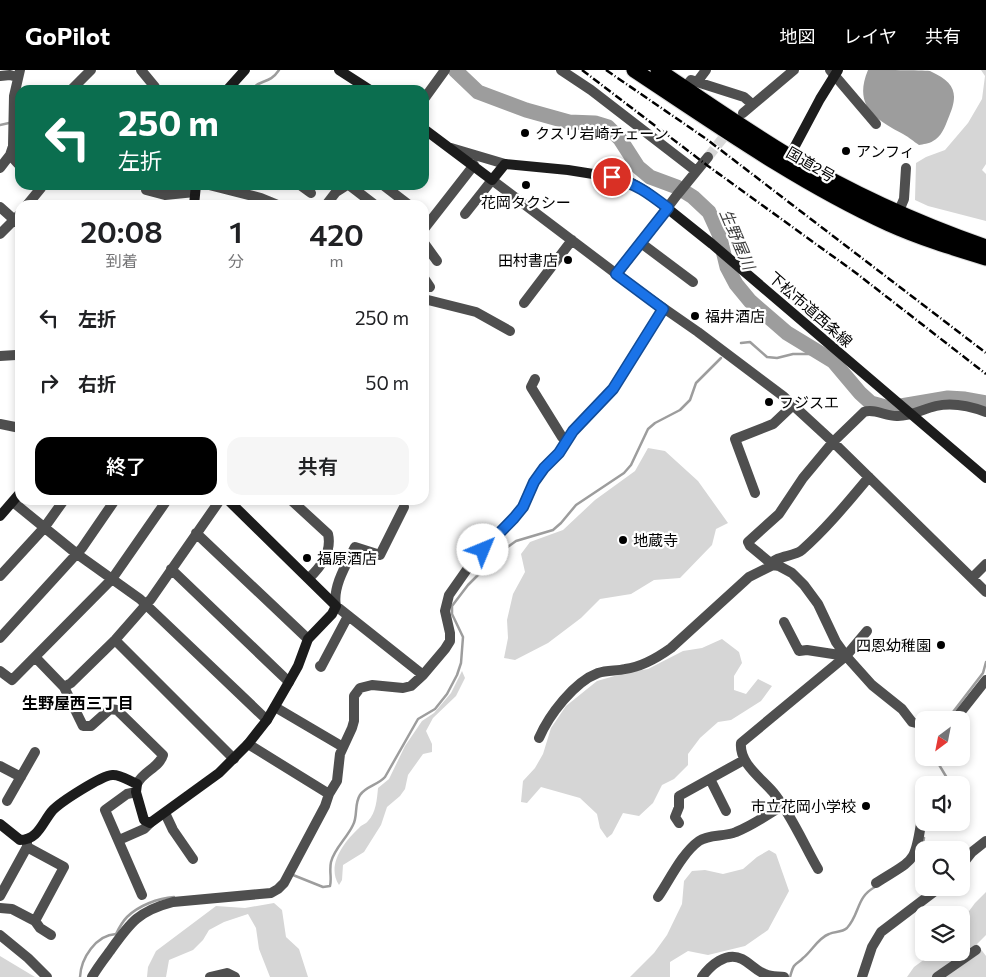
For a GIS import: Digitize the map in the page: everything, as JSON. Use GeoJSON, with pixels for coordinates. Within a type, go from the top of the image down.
{"type":"FeatureCollection","features":[{"type":"Feature","properties":{"kind":"highway","name":"国道2号"},"geometry":{"type":"LineString","coordinates":[[634,70],[786,162],[843,202],[891,225],[986,258]]}},
{"type":"Feature","properties":{"kind":"highway","name":"国道2号"},"geometry":{"type":"LineString","coordinates":[[658,70],[691,85],[786,162],[848,188],[898,213],[986,247]]}},
{"type":"Feature","properties":{"kind":"street"},"geometry":{"type":"LineString","coordinates":[[76,85],[91,70]]}},
{"type":"Feature","properties":{"kind":"street"},"geometry":{"type":"LineString","coordinates":[[141,70],[153,85]]}},
{"type":"Feature","properties":{"kind":"street"},"geometry":{"type":"LineString","coordinates":[[231,85],[244,70]]}},
{"type":"Feature","properties":{"kind":"street"},"geometry":{"type":"LineString","coordinates":[[339,70],[362,85]]}},
{"type":"Feature","properties":{"kind":"street"},"geometry":{"type":"LineString","coordinates":[[429,92],[445,70]]}},
{"type":"Feature","properties":{"kind":"street"},"geometry":{"type":"LineString","coordinates":[[561,70],[591,90],[696,171]]}},
{"type":"Feature","properties":{"kind":"street"},"geometry":{"type":"LineString","coordinates":[[691,85],[706,70]]}},
{"type":"Feature","properties":{"kind":"street"},"geometry":{"type":"LineString","coordinates":[[743,112],[794,70]]}},
{"type":"Feature","properties":{"kind":"street"},"geometry":{"type":"LineString","coordinates":[[786,162],[834,72],[876,124]]}},
{"type":"Feature","properties":{"kind":"street"},"geometry":{"type":"LineString","coordinates":[[0,76],[18,74]]}},
{"type":"Feature","properties":{"kind":"street"},"geometry":{"type":"LineString","coordinates":[[691,85],[744,97],[752,104]]}},
{"type":"Feature","properties":{"kind":"street"},"geometry":{"type":"LineString","coordinates":[[0,168],[15,153],[13,146],[15,90]]}},
{"type":"Feature","properties":{"kind":"street"},"geometry":{"type":"LineString","coordinates":[[429,133],[663,309],[698,332],[783,396],[833,442],[986,592]]}},
{"type":"Feature","properties":{"kind":"street"},"geometry":{"type":"LineString","coordinates":[[450,148],[505,164],[465,214]]}},
{"type":"Feature","properties":{"kind":"street"},"geometry":{"type":"LineString","coordinates":[[616,274],[708,158]]}},
{"type":"Feature","properties":{"kind":"street","name":"下松市道西条線"},"geometry":{"type":"LineString","coordinates":[[505,164],[568,170],[612,177],[632,183],[647,192],[712,244],[986,478]]}},
{"type":"Feature","properties":{"kind":"street"},"geometry":{"type":"LineString","coordinates":[[429,219],[474,165]]}},
{"type":"Feature","properties":{"kind":"street"},"geometry":{"type":"LineString","coordinates":[[898,213],[904,199],[906,168]]}},
{"type":"Feature","properties":{"kind":"street"},"geometry":{"type":"LineString","coordinates":[[31,200],[39,190]]}},
{"type":"Feature","properties":{"kind":"street"},"geometry":{"type":"LineString","coordinates":[[146,190],[165,195],[191,190]]}},
{"type":"Feature","properties":{"kind":"street"},"geometry":{"type":"LineString","coordinates":[[229,190],[266,200]]}},
{"type":"Feature","properties":{"kind":"street"},"geometry":{"type":"LineString","coordinates":[[307,190],[311,193]]}},
{"type":"Feature","properties":{"kind":"street"},"geometry":{"type":"LineString","coordinates":[[330,200],[339,190]]}},
{"type":"Feature","properties":{"kind":"street"},"geometry":{"type":"LineString","coordinates":[[353,190],[368,200]]}},
{"type":"Feature","properties":{"kind":"street"},"geometry":{"type":"LineString","coordinates":[[390,190],[403,200]]}},
{"type":"Feature","properties":{"kind":"street"},"geometry":{"type":"LineString","coordinates":[[0,207],[15,218]]}},
{"type":"Feature","properties":{"kind":"street"},"geometry":{"type":"LineString","coordinates":[[0,234],[15,222]]}},
{"type":"Feature","properties":{"kind":"street"},"geometry":{"type":"LineString","coordinates":[[524,303],[572,240]]}},
{"type":"Feature","properties":{"kind":"street"},"geometry":{"type":"LineString","coordinates":[[641,243],[693,282]]}},
{"type":"Feature","properties":{"kind":"street"},"geometry":{"type":"LineString","coordinates":[[429,251],[437,261]]}},
{"type":"Feature","properties":{"kind":"street"},"geometry":{"type":"LineString","coordinates":[[429,303],[476,312],[510,331]]}},
{"type":"Feature","properties":{"kind":"street"},"geometry":{"type":"LineString","coordinates":[[92,977],[127,926],[154,908],[173,902],[261,895],[278,889],[290,872],[297,855],[337,781],[340,754],[354,721],[354,696],[360,688],[372,685],[404,688],[411,686],[423,675],[450,641],[445,611],[449,596],[474,558],[523,507],[534,482],[544,468],[613,389],[663,309]]}},
{"type":"Feature","properties":{"kind":"street"},"geometry":{"type":"LineString","coordinates":[[0,356],[15,356]]}},
{"type":"Feature","properties":{"kind":"street"},"geometry":{"type":"LineString","coordinates":[[535,379],[531,387],[562,438],[566,441]]}},
{"type":"Feature","properties":{"kind":"street"},"geometry":{"type":"LineString","coordinates":[[755,493],[735,439],[773,424],[792,405]]}},
{"type":"Feature","properties":{"kind":"street"},"geometry":{"type":"LineString","coordinates":[[915,723],[912,722],[902,709],[872,685],[846,656],[836,642],[818,604],[792,572],[772,564],[750,546],[748,542],[779,514],[803,478],[833,442],[864,412],[868,410],[897,416],[935,406],[962,405],[986,412]]}},
{"type":"Feature","properties":{"kind":"street"},"geometry":{"type":"LineString","coordinates":[[0,424],[15,427]]}},
{"type":"Feature","properties":{"kind":"street"},"geometry":{"type":"LineString","coordinates":[[539,738],[553,712],[577,688],[598,673],[627,669],[658,657],[671,648],[749,577],[772,564],[774,560],[800,552],[869,478]]}},
{"type":"Feature","properties":{"kind":"street"},"geometry":{"type":"LineString","coordinates":[[0,516],[15,499]]}},
{"type":"Feature","properties":{"kind":"street"},"geometry":{"type":"LineString","coordinates":[[17,505],[77,554],[146,605],[267,720]]}},
{"type":"Feature","properties":{"kind":"street"},"geometry":{"type":"LineString","coordinates":[[0,576],[44,528],[60,505]]}},
{"type":"Feature","properties":{"kind":"street"},"geometry":{"type":"LineString","coordinates":[[0,638],[77,554],[111,505]]}},
{"type":"Feature","properties":{"kind":"street"},"geometry":{"type":"LineString","coordinates":[[0,671],[12,680],[36,658],[112,579],[164,505]]}},
{"type":"Feature","properties":{"kind":"street"},"geometry":{"type":"LineString","coordinates":[[64,687],[71,683],[115,640],[146,605],[216,505]]}},
{"type":"Feature","properties":{"kind":"street"},"geometry":{"type":"LineString","coordinates":[[233,505],[336,606],[423,675]]}},
{"type":"Feature","properties":{"kind":"street"},"geometry":{"type":"LineString","coordinates":[[296,505],[328,534],[330,541],[322,565],[309,578]]}},
{"type":"Feature","properties":{"kind":"street"},"geometry":{"type":"LineString","coordinates":[[119,840],[144,829],[219,773],[248,744],[267,720],[290,682],[308,639],[332,614],[336,606],[334,597],[344,568],[355,546],[380,555],[404,506]]}},
{"type":"Feature","properties":{"kind":"street"},"geometry":{"type":"LineString","coordinates":[[196,533],[308,639]]}},
{"type":"Feature","properties":{"kind":"street"},"geometry":{"type":"LineString","coordinates":[[972,578],[986,564]]}},
{"type":"Feature","properties":{"kind":"street"},"geometry":{"type":"LineString","coordinates":[[172,569],[290,682]]}},
{"type":"Feature","properties":{"kind":"street"},"geometry":{"type":"LineString","coordinates":[[320,666],[348,616]]}},
{"type":"Feature","properties":{"kind":"street"},"geometry":{"type":"LineString","coordinates":[[784,622],[799,651],[808,650],[846,656]]}},
{"type":"Feature","properties":{"kind":"street"},"geometry":{"type":"LineString","coordinates":[[818,869],[774,794],[744,760],[740,751],[741,743],[846,656],[867,631]]}},
{"type":"Feature","properties":{"kind":"street"},"geometry":{"type":"LineString","coordinates":[[115,640],[234,759]]}},
{"type":"Feature","properties":{"kind":"street"},"geometry":{"type":"LineString","coordinates":[[36,658],[64,687],[84,726],[91,726],[110,709],[117,710],[163,755],[161,761],[144,774],[136,788],[105,810],[142,895]]}},
{"type":"Feature","properties":{"kind":"street"},"geometry":{"type":"LineString","coordinates":[[962,711],[986,680]]}},
{"type":"Feature","properties":{"kind":"street"},"geometry":{"type":"LineString","coordinates":[[275,707],[342,747]]}},
{"type":"Feature","properties":{"kind":"street"},"geometry":{"type":"LineString","coordinates":[[248,744],[329,794]]}},
{"type":"Feature","properties":{"kind":"street"},"geometry":{"type":"LineString","coordinates":[[8,801],[35,752]]}},
{"type":"Feature","properties":{"kind":"street"},"geometry":{"type":"LineString","coordinates":[[679,824],[674,817],[679,806],[679,796],[744,760]]}},
{"type":"Feature","properties":{"kind":"street"},"geometry":{"type":"LineString","coordinates":[[0,766],[21,777]]}},
{"type":"Feature","properties":{"kind":"street"},"geometry":{"type":"LineString","coordinates":[[0,896],[27,843],[52,811],[61,803],[103,777],[120,776],[136,788],[144,820],[150,823]]}},
{"type":"Feature","properties":{"kind":"street"},"geometry":{"type":"LineString","coordinates":[[710,779],[726,811]]}},
{"type":"Feature","properties":{"kind":"street"},"geometry":{"type":"LineString","coordinates":[[658,897],[684,858],[700,840],[707,837],[734,833],[782,806]]}},
{"type":"Feature","properties":{"kind":"street"},"geometry":{"type":"LineString","coordinates":[[165,813],[173,830],[193,859]]}},
{"type":"Feature","properties":{"kind":"street"},"geometry":{"type":"LineString","coordinates":[[0,824],[14,836],[64,867],[35,921]]}},
{"type":"Feature","properties":{"kind":"street"},"geometry":{"type":"LineString","coordinates":[[876,883],[901,868],[914,856],[917,850],[920,831]]}},
{"type":"Feature","properties":{"kind":"street"},"geometry":{"type":"LineString","coordinates":[[970,855],[986,841]]}},
{"type":"Feature","properties":{"kind":"street"},"geometry":{"type":"LineString","coordinates":[[862,977],[872,947],[881,932],[928,896]]}},
{"type":"Feature","properties":{"kind":"street"},"geometry":{"type":"LineString","coordinates":[[0,908],[12,909],[35,921],[40,928],[51,935]]}},
{"type":"Feature","properties":{"kind":"street"},"geometry":{"type":"LineString","coordinates":[[0,935],[28,958],[47,977]]}},
{"type":"Feature","properties":{"kind":"street"},"geometry":{"type":"LineString","coordinates":[[937,977],[976,950]]}},
{"type":"Feature","properties":{"kind":"street"},"geometry":{"type":"LineString","coordinates":[[702,977],[717,961],[734,957],[741,958],[758,971],[767,975],[784,977]]}},
{"type":"Feature","properties":{"kind":"street"},"geometry":{"type":"LineString","coordinates":[[210,977],[227,973],[235,977]]}},
{"type":"Feature","properties":{"kind":"shaded area"},"geometry":{"type":"Polygon","coordinates":[[[868,70],[930,71],[945,80],[953,90],[954,96],[946,125],[938,137],[930,143],[919,145],[876,117],[869,110],[863,93],[868,70]]]}},
{"type":"Feature","properties":{"kind":"shaded area"},"geometry":{"type":"Polygon","coordinates":[[[981,70],[986,70],[986,164],[982,170],[986,174],[986,221],[928,206],[915,200],[916,163],[945,150],[968,123],[982,99],[985,76],[981,70]]]}},
{"type":"Feature","properties":{"kind":"shaded area"},"geometry":{"type":"Polygon","coordinates":[[[962,395],[986,399],[986,408],[948,398],[962,395]]]}},
{"type":"Feature","properties":{"kind":"shaded area"},"geometry":{"type":"Polygon","coordinates":[[[648,448],[665,451],[698,481],[728,523],[716,529],[712,545],[680,578],[654,580],[631,594],[600,599],[581,618],[548,643],[515,660],[504,658],[508,638],[507,620],[513,594],[525,572],[521,554],[530,542],[563,530],[595,500],[635,471],[648,448]]]}},
{"type":"Feature","properties":{"kind":"shaded area"},"geometry":{"type":"Polygon","coordinates":[[[722,639],[739,652],[742,663],[734,676],[734,690],[746,694],[758,679],[772,686],[761,701],[731,720],[718,722],[700,738],[688,754],[688,765],[674,779],[662,785],[653,803],[639,816],[623,813],[612,834],[607,838],[600,828],[597,814],[580,798],[541,787],[527,803],[521,802],[523,781],[535,768],[543,754],[551,728],[566,706],[597,681],[648,669],[683,651],[702,648],[722,639]]]}},
{"type":"Feature","properties":{"kind":"shaded area"},"geometry":{"type":"Polygon","coordinates":[[[462,671],[465,678],[456,696],[433,718],[426,731],[432,744],[432,752],[423,754],[408,775],[405,789],[387,807],[381,825],[364,852],[343,865],[342,880],[339,885],[335,870],[338,854],[353,834],[371,818],[376,806],[378,788],[389,779],[405,746],[422,721],[434,713],[451,693],[462,671]]]}},
{"type":"Feature","properties":{"kind":"shaded area"},"geometry":{"type":"Polygon","coordinates":[[[769,850],[776,854],[789,891],[768,930],[745,946],[708,955],[688,951],[670,962],[670,977],[630,977],[654,953],[667,935],[682,904],[684,881],[692,871],[705,870],[723,874],[743,869],[769,850]]]}},
{"type":"Feature","properties":{"kind":"shaded area"},"geometry":{"type":"Polygon","coordinates":[[[986,892],[986,935],[977,944],[986,956],[986,977],[907,977],[914,967],[922,961],[970,961],[970,910],[986,892]]]}},
{"type":"Feature","properties":{"kind":"shaded area"},"geometry":{"type":"Polygon","coordinates":[[[274,903],[282,910],[286,937],[299,949],[308,977],[270,977],[259,949],[256,928],[248,914],[224,922],[209,930],[203,940],[193,950],[169,960],[166,977],[147,977],[148,967],[156,951],[216,906],[245,908],[274,903]]]}},
{"type":"Feature","properties":{"kind":"shaded area"},"geometry":{"type":"Polygon","coordinates":[[[0,956],[35,977],[0,977],[0,956]]]}},
{"type":"Feature","properties":{"kind":"waterway"},"geometry":{"type":"LineString","coordinates":[[256,85],[272,78],[279,70]]}},
{"type":"Feature","properties":{"kind":"waterway","name":"生野屋川"},"geometry":{"type":"LineString","coordinates":[[455,70],[478,92],[526,110],[569,122],[595,123],[608,127],[620,139],[638,167],[650,177],[677,187],[693,197],[709,212],[719,234],[727,267],[736,284],[750,301],[787,333],[833,361],[871,403],[889,408],[948,398],[986,403]]}},
{"type":"Feature","properties":{"kind":"waterway"},"geometry":{"type":"LineString","coordinates":[[0,125],[9,123]]}},
{"type":"Feature","properties":{"kind":"waterway"},"geometry":{"type":"LineString","coordinates":[[741,343],[750,342],[767,357],[777,358],[793,354],[821,354]]}},
{"type":"Feature","properties":{"kind":"waterway"},"geometry":{"type":"LineString","coordinates":[[293,875],[323,887],[330,886],[330,865],[338,848],[353,825],[360,795],[385,777],[418,719],[435,709],[447,694],[461,663],[463,637],[452,614],[452,606],[468,585],[502,551],[516,541],[553,530],[576,505],[624,473],[631,465],[648,429],[655,423],[680,410],[690,400],[696,383],[721,358]]}},
{"type":"Feature","properties":{"kind":"waterway"},"geometry":{"type":"LineString","coordinates":[[954,711],[983,673],[986,662]]}},
{"type":"Feature","properties":{"kind":"waterway"},"geometry":{"type":"LineString","coordinates":[[940,766],[946,776]]}},
{"type":"Feature","properties":{"kind":"waterway"},"geometry":{"type":"LineString","coordinates":[[790,977],[795,965],[822,938],[847,928],[864,896],[875,887]]}},
{"type":"Feature","properties":{"kind":"waterway"},"geometry":{"type":"LineString","coordinates":[[80,977],[83,962],[96,943],[102,938],[116,934],[125,919],[142,906],[174,897]]}},
{"type":"Feature","properties":{"kind":"tunnel"},"geometry":{"type":"LineString","coordinates":[[708,157],[730,129]]}},
{"type":"Feature","properties":{"kind":"railway"},"geometry":{"type":"LineString","coordinates":[[582,70],[708,166],[856,273],[986,374]]}},
{"type":"Feature","properties":{"kind":"railway"},"geometry":{"type":"LineString","coordinates":[[606,70],[705,138],[986,353]]}},
{"type":"Feature","properties":{"kind":"place","name":"クスリ岩崎チェーン"},"geometry":{"type":"Point","coordinates":[525,133]}},
{"type":"Feature","properties":{"kind":"place","name":"アンフィ"},"geometry":{"type":"Point","coordinates":[846,151]}},
{"type":"Feature","properties":{"kind":"place","name":"花岡タクシー"},"geometry":{"type":"Point","coordinates":[526,185]}},
{"type":"Feature","properties":{"kind":"place","name":"田村書店"},"geometry":{"type":"Point","coordinates":[568,260]}},
{"type":"Feature","properties":{"kind":"place","name":"福井酒店"},"geometry":{"type":"Point","coordinates":[695,316]}},
{"type":"Feature","properties":{"kind":"place","name":"フジスエ"},"geometry":{"type":"Point","coordinates":[769,402]}},
{"type":"Feature","properties":{"kind":"place","name":"地蔵寺"},"geometry":{"type":"Point","coordinates":[623,540]}},
{"type":"Feature","properties":{"kind":"place","name":"福原酒店"},"geometry":{"type":"Point","coordinates":[307,558]}},
{"type":"Feature","properties":{"kind":"place","name":"四恩幼稚園"},"geometry":{"type":"Point","coordinates":[941,645]}},
{"type":"Feature","properties":{"kind":"place","name":"市立花岡小学校"},"geometry":{"type":"Point","coordinates":[866,806]}},
{"type":"Feature","properties":{"kind":"district","name":"生野屋西三丁目"},"geometry":{"type":"Point","coordinates":[78,702]}},
{"type":"Feature","properties":{"kind":"route"},"geometry":{"type":"LineString","coordinates":[[483,550],[523,507],[534,482],[544,468],[559,453],[573,431],[613,389],[663,309],[616,274],[668,208],[632,183],[612,177]]}}]}
